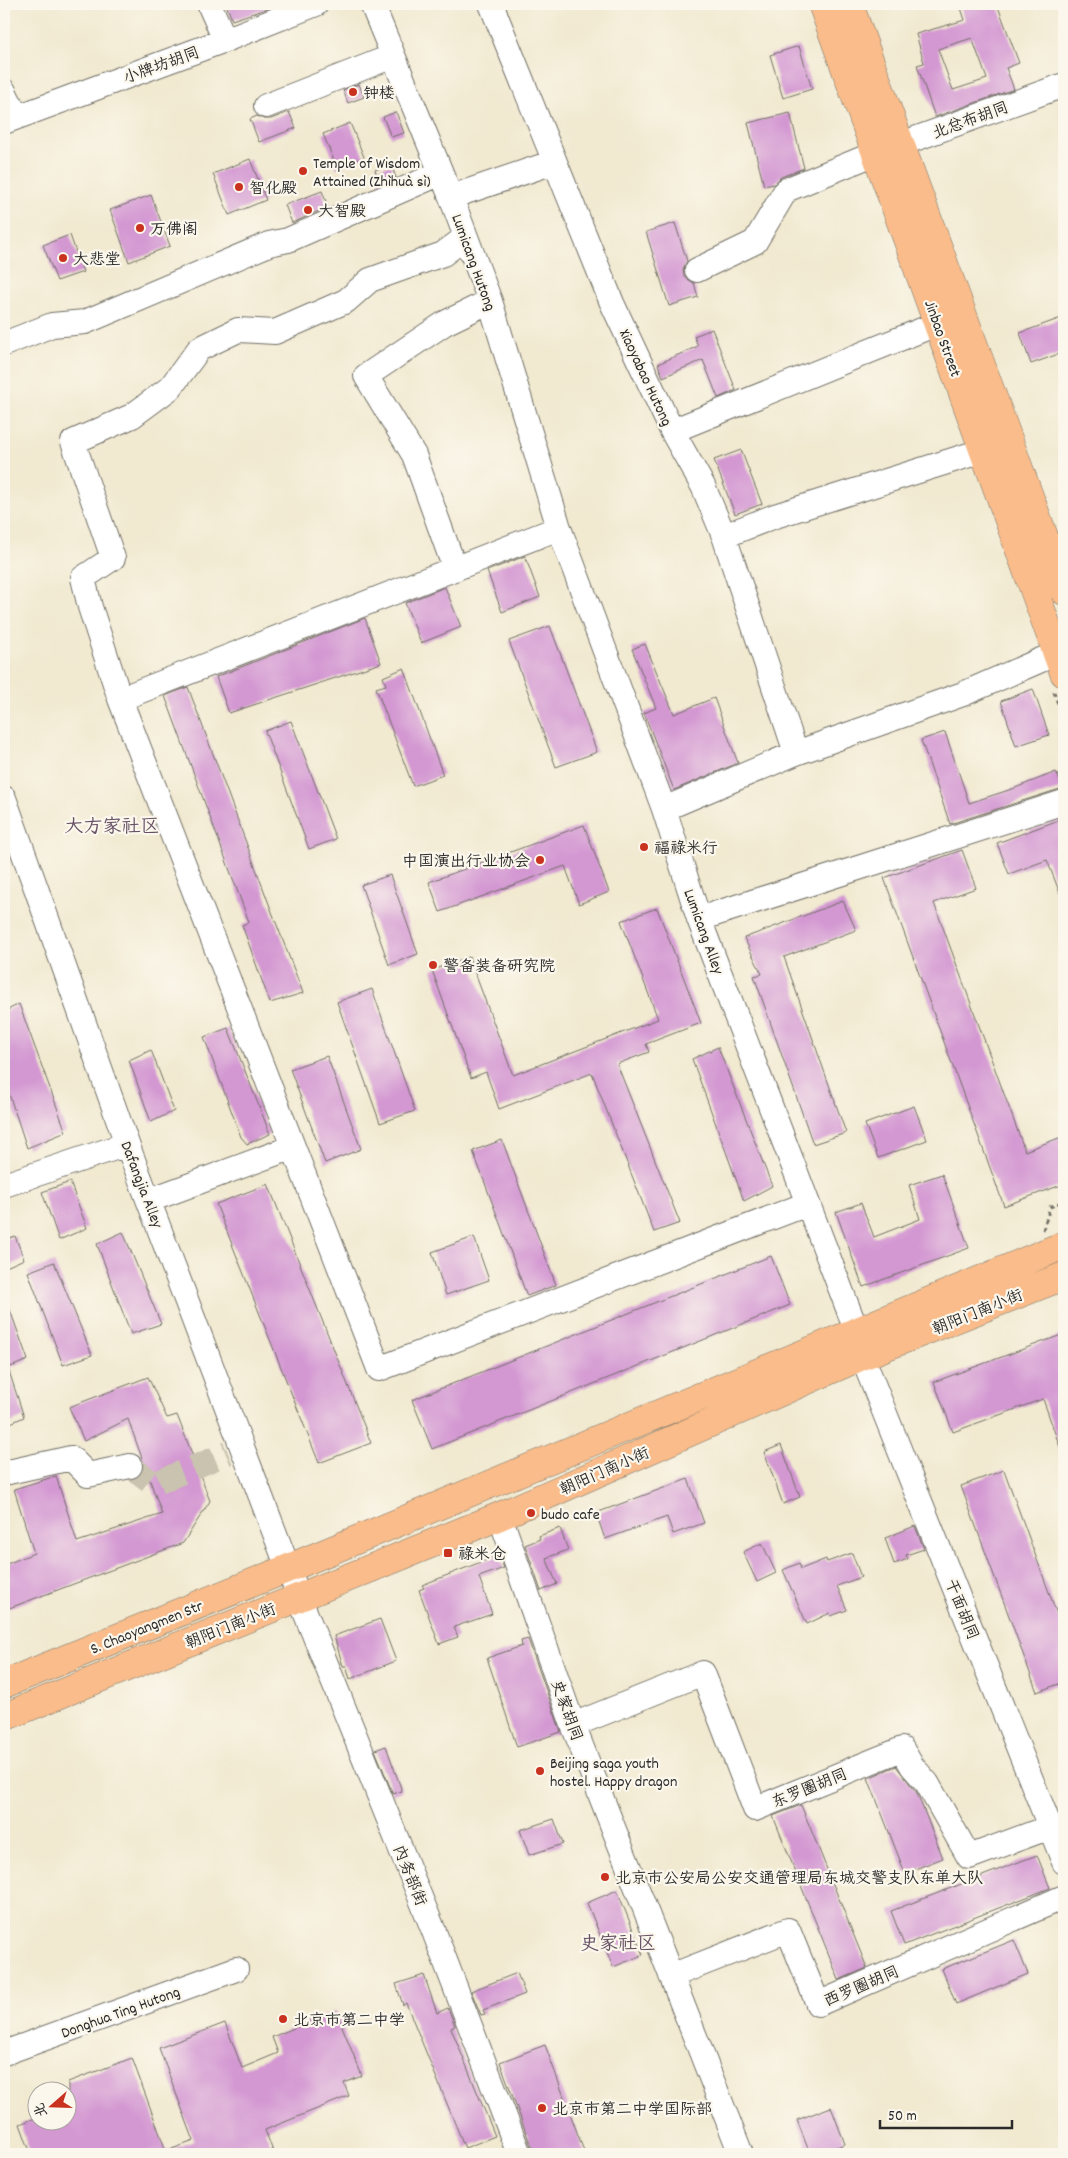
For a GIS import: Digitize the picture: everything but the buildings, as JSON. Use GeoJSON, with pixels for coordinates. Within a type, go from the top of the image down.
{"type":"FeatureCollection","features":[{"type":"Feature","properties":{"kind":"main road","name":"Jinbao Street"},"geometry":{"type":"LineString","coordinates":[[822,4],[888,149],[1064,588]]}},
{"type":"Feature","properties":{"kind":"main road","name":"Jinbao Street"},"geometry":{"type":"LineString","coordinates":[[849,4],[938,324],[985,450],[1060,663]]}},
{"type":"Feature","properties":{"kind":"main road","name":"朝阳门南小街"},"geometry":{"type":"LineString","coordinates":[[4,1717],[500,1516],[1064,1245]]}},
{"type":"Feature","properties":{"kind":"main road","name":"朝阳门南小街"},"geometry":{"type":"LineString","coordinates":[[289,1568],[860,1344],[1064,1276]]}},
{"type":"Feature","properties":{"kind":"main road","name":"S. Chaoyangmen Str"},"geometry":{"type":"LineString","coordinates":[[4,1684],[289,1568]]}},
{"type":"Feature","properties":{"kind":"street"},"geometry":{"type":"LineString","coordinates":[[208,4],[225,40]]}},
{"type":"Feature","properties":{"kind":"street","name":"小牌坊胡同"},"geometry":{"type":"LineString","coordinates":[[10,119],[225,40],[316,4]]}},
{"type":"Feature","properties":{"kind":"street","name":"Lumicang Hutong"},"geometry":{"type":"LineString","coordinates":[[372,4],[451,197],[490,301],[559,528]]}},
{"type":"Feature","properties":{"kind":"street","name":"Xiaoyabao Hutong"},"geometry":{"type":"LineString","coordinates":[[491,4],[612,303],[672,431],[703,486],[724,536],[796,753]]}},
{"type":"Feature","properties":{"kind":"street"},"geometry":{"type":"LineString","coordinates":[[266,106],[394,56]]}},
{"type":"Feature","properties":{"kind":"street","name":"北总布胡同"},"geometry":{"type":"LineString","coordinates":[[697,270],[755,242],[786,190],[888,149],[1063,88]]}},
{"type":"Feature","properties":{"kind":"street"},"geometry":{"type":"LineString","coordinates":[[4,91],[10,119]]}},
{"type":"Feature","properties":{"kind":"street"},"geometry":{"type":"LineString","coordinates":[[451,197],[554,162]]}},
{"type":"Feature","properties":{"kind":"street"},"geometry":{"type":"LineString","coordinates":[[4,344],[52,325],[85,322],[269,244],[288,240],[441,173]]}},
{"type":"Feature","properties":{"kind":"street"},"geometry":{"type":"LineString","coordinates":[[466,237],[443,254],[370,280],[346,301],[275,332],[238,330],[199,349],[170,388],[132,416],[73,442],[114,558],[83,578],[90,607],[120,699],[379,1369],[807,1204]]}},
{"type":"Feature","properties":{"kind":"street"},"geometry":{"type":"LineString","coordinates":[[455,569],[414,455],[366,376],[445,323],[490,301]]}},
{"type":"Feature","properties":{"kind":"street"},"geometry":{"type":"LineString","coordinates":[[672,431],[938,324]]}},
{"type":"Feature","properties":{"kind":"street"},"geometry":{"type":"LineString","coordinates":[[724,536],[774,516],[985,450]]}},
{"type":"Feature","properties":{"kind":"street"},"geometry":{"type":"LineString","coordinates":[[120,699],[559,528]]}},
{"type":"Feature","properties":{"kind":"street","name":"Lumicang Alley"},"geometry":{"type":"LineString","coordinates":[[559,528],[664,810],[699,919],[860,1344]]}},
{"type":"Feature","properties":{"kind":"street"},"geometry":{"type":"LineString","coordinates":[[664,810],[796,753],[963,694],[1060,663]]}},
{"type":"Feature","properties":{"kind":"street","name":"Dafangjia Alley"},"geometry":{"type":"LineString","coordinates":[[4,798],[127,1144],[150,1200],[235,1450],[289,1568]]}},
{"type":"Feature","properties":{"kind":"street"},"geometry":{"type":"LineString","coordinates":[[699,919],[1064,802]]}},
{"type":"Feature","properties":{"kind":"street"},"geometry":{"type":"LineString","coordinates":[[4,1185],[127,1144]]}},
{"type":"Feature","properties":{"kind":"street"},"geometry":{"type":"LineString","coordinates":[[150,1200],[293,1147]]}},
{"type":"Feature","properties":{"kind":"street","name":"干面胡同"},"geometry":{"type":"LineString","coordinates":[[860,1344],[1064,1862]]}},
{"type":"Feature","properties":{"kind":"street"},"geometry":{"type":"LineString","coordinates":[[4,1473],[71,1458],[88,1475],[130,1466]]}},
{"type":"Feature","properties":{"kind":"street","name":"史家胡同"},"geometry":{"type":"LineString","coordinates":[[500,1516],[573,1726],[741,2154]]}},
{"type":"Feature","properties":{"kind":"street","name":"内务部街"},"geometry":{"type":"LineString","coordinates":[[289,1568],[433,1929],[519,2154]]}},
{"type":"Feature","properties":{"kind":"street","name":"东罗圈胡同"},"geometry":{"type":"LineString","coordinates":[[573,1726],[703,1673],[756,1809],[902,1748],[912,1766],[927,1783],[969,1857],[1050,1826]]}},
{"type":"Feature","properties":{"kind":"street","name":"西罗圈胡同"},"geometry":{"type":"LineString","coordinates":[[671,1976],[788,1930],[818,2004],[1064,1897]]}},
{"type":"Feature","properties":{"kind":"street","name":"Donghua Ting Hutong"},"geometry":{"type":"LineString","coordinates":[[4,2053],[236,1968]]}},
{"type":"Feature","properties":{"kind":"tunnel"},"geometry":{"type":"LineString","coordinates":[[130,1466],[154,1484],[228,1453]]}},
{"type":"Feature","properties":{"kind":"place","name":"钟楼"},"geometry":{"type":"Point","coordinates":[353,92]}},
{"type":"Feature","properties":{"kind":"place","name":"Temple of Wisdom Attained (Zhìhuà sì)"},"geometry":{"type":"Point","coordinates":[303,171]}},
{"type":"Feature","properties":{"kind":"place","name":"智化殿"},"geometry":{"type":"Point","coordinates":[239,187]}},
{"type":"Feature","properties":{"kind":"place","name":"大智殿"},"geometry":{"type":"Point","coordinates":[308,210]}},
{"type":"Feature","properties":{"kind":"place","name":"万佛阁"},"geometry":{"type":"Point","coordinates":[140,228]}},
{"type":"Feature","properties":{"kind":"place","name":"大悲堂"},"geometry":{"type":"Point","coordinates":[63,258]}},
{"type":"Feature","properties":{"kind":"place","name":"福禄米行"},"geometry":{"type":"Point","coordinates":[644,847]}},
{"type":"Feature","properties":{"kind":"place","name":"中国演出行业协会"},"geometry":{"type":"Point","coordinates":[540,860]}},
{"type":"Feature","properties":{"kind":"place","name":"警备装备研究院"},"geometry":{"type":"Point","coordinates":[433,965]}},
{"type":"Feature","properties":{"kind":"place","name":"budo cafe"},"geometry":{"type":"Point","coordinates":[531,1513]}},
{"type":"Feature","properties":{"kind":"place","name":"禄米仓"},"geometry":{"type":"Point","coordinates":[448,1553]}},
{"type":"Feature","properties":{"kind":"place","name":"Beijing saga youth hostel. Happy dragon"},"geometry":{"type":"Point","coordinates":[540,1771]}},
{"type":"Feature","properties":{"kind":"place","name":"北京市公安局公安交通管理局东城交警支队东单大队"},"geometry":{"type":"Point","coordinates":[605,1877]}},
{"type":"Feature","properties":{"kind":"place","name":"北京市第二中学"},"geometry":{"type":"Point","coordinates":[283,2019]}},
{"type":"Feature","properties":{"kind":"place","name":"北京市第二中学国际部"},"geometry":{"type":"Point","coordinates":[542,2108]}},
{"type":"Feature","properties":{"kind":"district","name":"大方家社区"},"geometry":{"type":"Point","coordinates":[112,825]}},
{"type":"Feature","properties":{"kind":"district","name":"史家社区"},"geometry":{"type":"Point","coordinates":[618,1942]}}]}
